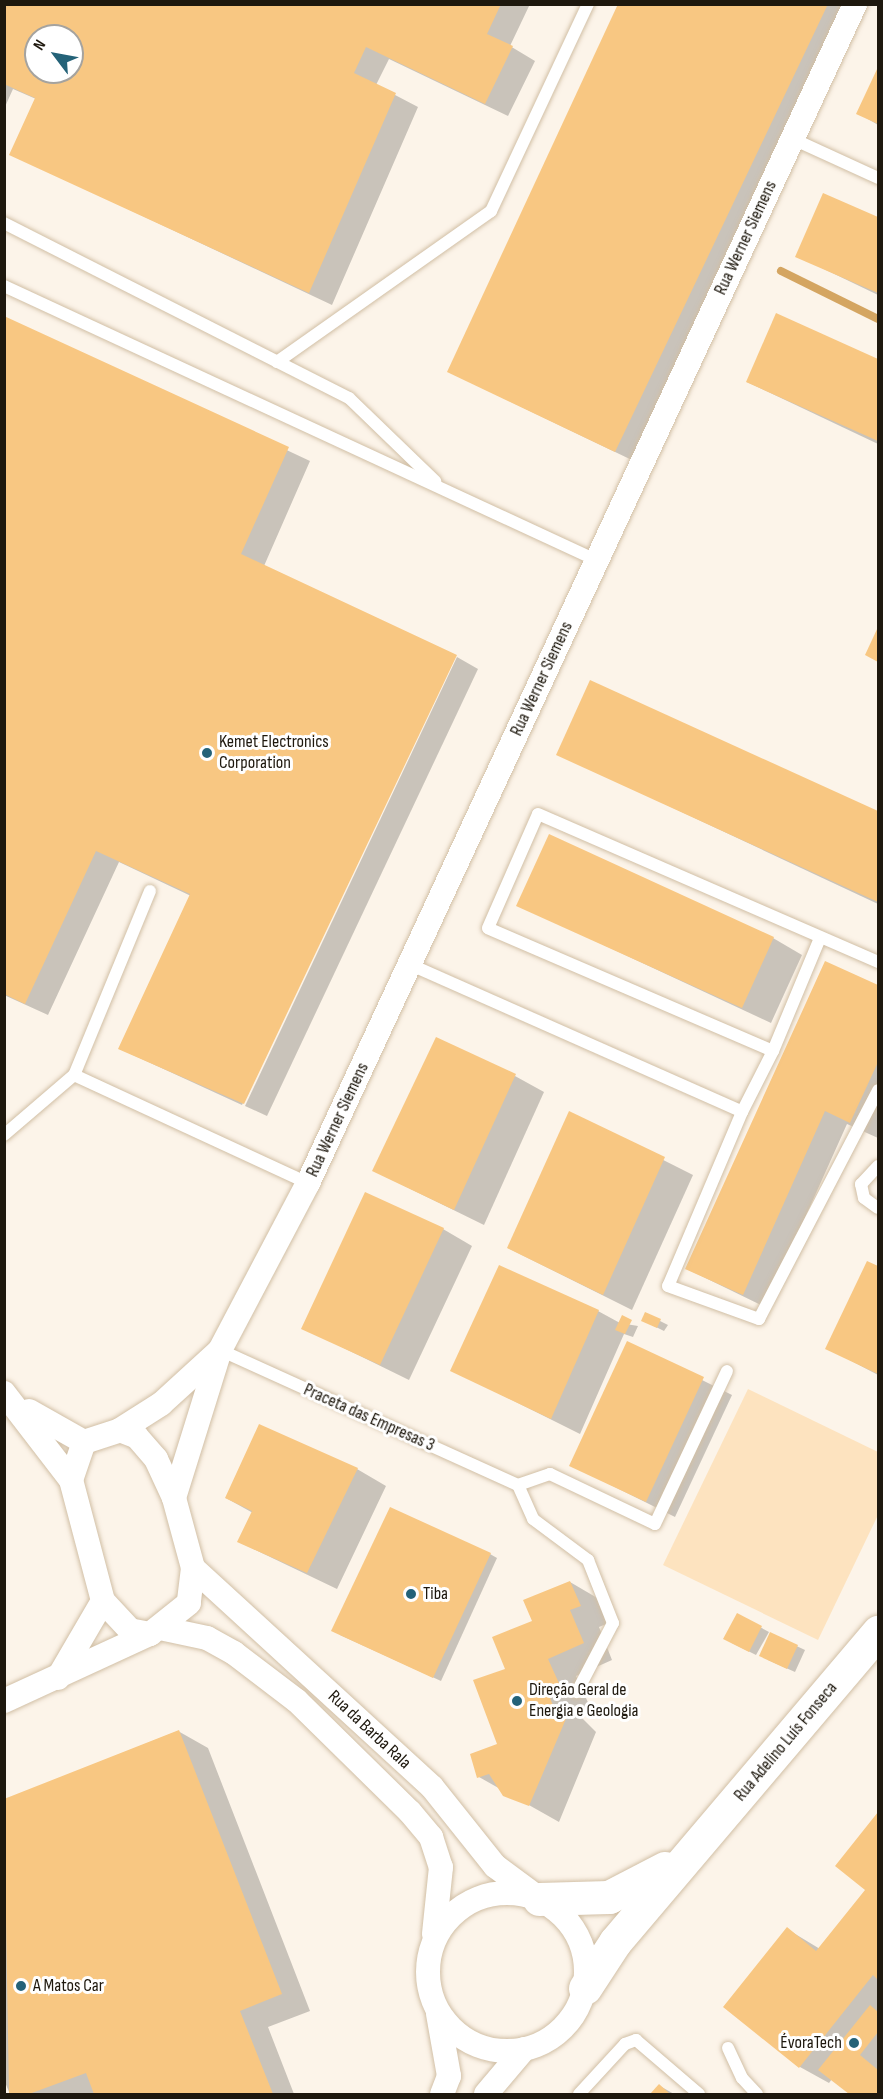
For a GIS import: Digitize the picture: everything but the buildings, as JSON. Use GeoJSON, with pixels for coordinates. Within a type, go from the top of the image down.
{"type":"FeatureCollection","features":[{"type":"Feature","properties":{"kind":"street","name":"Rua Werner Siemens"},"geometry":{"type":"LineString","coordinates":[[174,1498],[220,1350],[308,1183],[411,965],[596,560],[855,4]]}},
{"type":"Feature","properties":{"kind":"street","name":"Rua Werner Siemens"},"geometry":{"type":"LineString","coordinates":[[84,1442],[120,1430],[161,1404],[220,1350]]}},
{"type":"Feature","properties":{"kind":"street"},"geometry":{"type":"LineString","coordinates":[[10,1398],[84,1442],[71,1480]]}},
{"type":"Feature","properties":{"kind":"street"},"geometry":{"type":"LineString","coordinates":[[10,1398],[71,1480],[103,1601],[58,1678]]}},
{"type":"Feature","properties":{"kind":"street"},"geometry":{"type":"LineString","coordinates":[[4,1701],[58,1678],[155,1631],[189,1604],[193,1568],[174,1498],[156,1459],[137,1437],[120,1430]]}},
{"type":"Feature","properties":{"kind":"street","name":"Rua da Barba Rala"},"geometry":{"type":"LineString","coordinates":[[193,1568],[432,1787],[495,1866],[538,1898]]}},
{"type":"Feature","properties":{"kind":"street","name":"Rua da Barba Rala"},"geometry":{"type":"LineString","coordinates":[[103,1601],[130,1630],[207,1638],[234,1653],[297,1701],[410,1812],[431,1837],[441,1867],[433,1941]]}},
{"type":"Feature","properties":{"kind":"street","name":"Rua Adelino Luís Fonseca"},"geometry":{"type":"LineString","coordinates":[[585,1988],[615,1942],[879,1632]]}},
{"type":"Feature","properties":{"kind":"street"},"geometry":{"type":"LineString","coordinates":[[849,1667],[879,1651]]}},
{"type":"Feature","properties":{"kind":"street","name":"Rua Adelino Luís Fonseca"},"geometry":{"type":"LineString","coordinates":[[538,1898],[609,1897],[630,1890],[692,1851]]}},
{"type":"Feature","properties":{"kind":"street"},"geometry":{"type":"LineString","coordinates":[[442,2094],[449,2076],[438,2012],[428,1986],[433,1941],[448,1918],[473,1899],[500,1892],[538,1898],[576,1932],[585,1958],[585,1988],[574,2014],[556,2035],[524,2049],[486,2094]]}},
{"type":"Feature","properties":{"kind":"street"},"geometry":{"type":"LineString","coordinates":[[438,2012],[454,2032],[477,2046],[524,2049]]}},
{"type":"Feature","properties":{"kind":"lane"},"geometry":{"type":"LineString","coordinates":[[277,362],[491,211],[588,4]]}},
{"type":"Feature","properties":{"kind":"lane"},"geometry":{"type":"LineString","coordinates":[[792,139],[879,178]]}},
{"type":"Feature","properties":{"kind":"lane"},"geometry":{"type":"LineString","coordinates":[[4,223],[349,398],[442,489]]}},
{"type":"Feature","properties":{"kind":"lane"},"geometry":{"type":"LineString","coordinates":[[4,286],[596,560]]}},
{"type":"Feature","properties":{"kind":"lane"},"geometry":{"type":"LineString","coordinates":[[773,1051],[488,928],[538,814],[879,962]]}},
{"type":"Feature","properties":{"kind":"lane"},"geometry":{"type":"LineString","coordinates":[[4,1135],[74,1075],[150,891]]}},
{"type":"Feature","properties":{"kind":"lane"},"geometry":{"type":"LineString","coordinates":[[820,938],[773,1051],[742,1112],[669,1286],[759,1319],[879,1090]]}},
{"type":"Feature","properties":{"kind":"lane"},"geometry":{"type":"LineString","coordinates":[[411,965],[742,1112]]}},
{"type":"Feature","properties":{"kind":"lane"},"geometry":{"type":"LineString","coordinates":[[74,1075],[308,1183]]}},
{"type":"Feature","properties":{"kind":"lane"},"geometry":{"type":"LineString","coordinates":[[879,1166],[861,1184],[867,1202],[879,1208]]}},
{"type":"Feature","properties":{"kind":"lane","name":"Praceta das Empresas 3"},"geometry":{"type":"LineString","coordinates":[[220,1350],[518,1485]]}},
{"type":"Feature","properties":{"kind":"lane"},"geometry":{"type":"LineString","coordinates":[[577,1692],[613,1623],[588,1560],[533,1519],[518,1485],[550,1474],[655,1524],[727,1371]]}},
{"type":"Feature","properties":{"kind":"lane"},"geometry":{"type":"LineString","coordinates":[[579,2094],[625,2044],[636,2040],[699,2094]]}},
{"type":"Feature","properties":{"kind":"lane"},"geometry":{"type":"LineString","coordinates":[[728,2048],[742,2078],[757,2094]]}},
{"type":"Feature","properties":{"kind":"shaded area"},"geometry":{"type":"Polygon","coordinates":[[[748,1389],[878,1452],[878,1515],[818,1640],[663,1565],[748,1389]]]}},
{"type":"Feature","properties":{"kind":"waterway"},"geometry":{"type":"LineString","coordinates":[[781,271],[878,319]]}},
{"type":"Feature","properties":{"kind":"place","name":"Kemet Electronics Corporation"},"geometry":{"type":"Point","coordinates":[207,753]}},
{"type":"Feature","properties":{"kind":"place","name":"Tiba"},"geometry":{"type":"Point","coordinates":[411,1594]}},
{"type":"Feature","properties":{"kind":"place","name":"Direção Geral de Energia e Geologia"},"geometry":{"type":"Point","coordinates":[517,1701]}},
{"type":"Feature","properties":{"kind":"place","name":"A Matos Car"},"geometry":{"type":"Point","coordinates":[21,1986]}},
{"type":"Feature","properties":{"kind":"place","name":"ÉvoraTech"},"geometry":{"type":"Point","coordinates":[854,2043]}}]}
